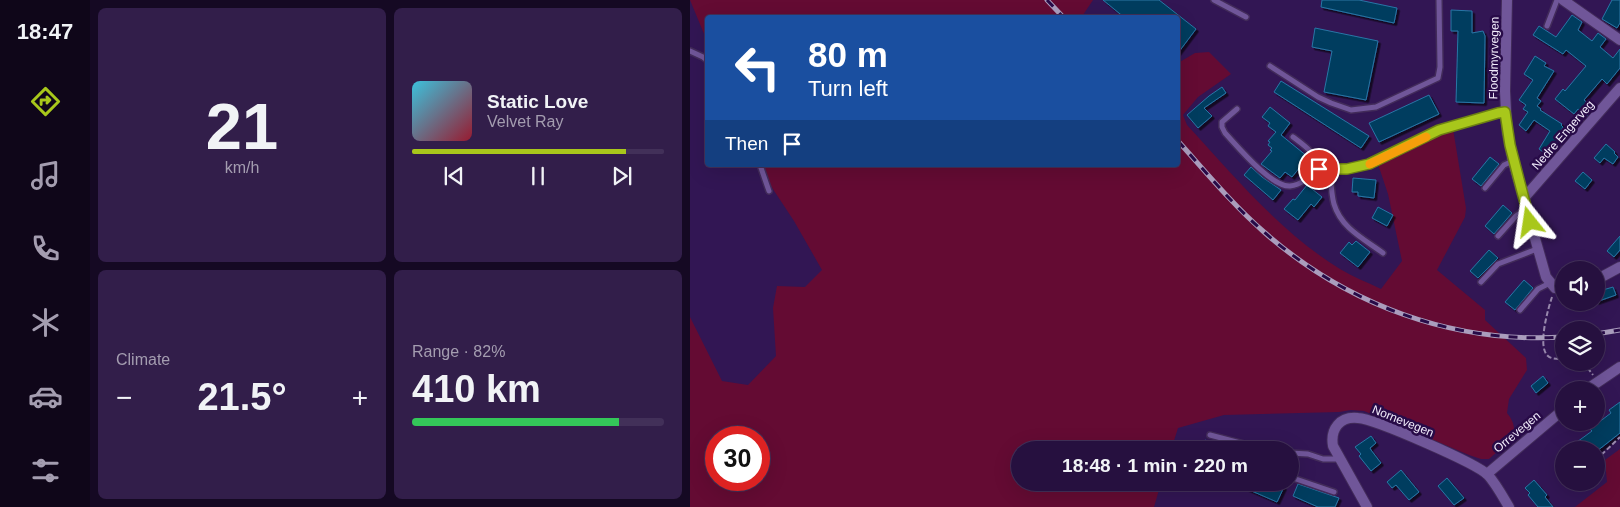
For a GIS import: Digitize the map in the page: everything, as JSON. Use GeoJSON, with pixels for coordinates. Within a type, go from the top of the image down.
{"type":"FeatureCollection","features":[{"type":"Feature","properties":{"kind":"street","name":"Floodmyrvegen"},"geometry":{"type":"LineString","coordinates":[[1507,0],[1505,112],[1507,131],[1513,161],[1546,277],[1555,285]]}},
{"type":"Feature","properties":{"kind":"street"},"geometry":{"type":"LineString","coordinates":[[1563,0],[1619,38]]}},
{"type":"Feature","properties":{"kind":"street","name":"Nedre Engerveg"},"geometry":{"type":"LineString","coordinates":[[1526,203],[1620,88]]}},
{"type":"Feature","properties":{"kind":"street"},"geometry":{"type":"LineString","coordinates":[[1605,275],[1620,267]]}},
{"type":"Feature","properties":{"kind":"street"},"geometry":{"type":"LineString","coordinates":[[1598,381],[1620,367]]}},
{"type":"Feature","properties":{"kind":"street","name":"Orrevegen"},"geometry":{"type":"LineString","coordinates":[[1487,474],[1555,417]]}},
{"type":"Feature","properties":{"kind":"street","name":"Nornevegen"},"geometry":{"type":"LineString","coordinates":[[1367,507],[1333,446],[1331,438],[1335,426],[1346,419],[1360,418],[1424,442],[1487,474]]}},
{"type":"Feature","properties":{"kind":"street"},"geometry":{"type":"LineString","coordinates":[[1487,474],[1509,507]]}},
{"type":"Feature","properties":{"kind":"lane"},"geometry":{"type":"LineString","coordinates":[[1214,0],[1246,18]]}},
{"type":"Feature","properties":{"kind":"lane"},"geometry":{"type":"LineString","coordinates":[[1270,66],[1318,97],[1331,103],[1351,110],[1376,107],[1438,78],[1440,62],[1439,0]]}},
{"type":"Feature","properties":{"kind":"lane"},"geometry":{"type":"LineString","coordinates":[[1547,26],[1557,0]]}},
{"type":"Feature","properties":{"kind":"lane"},"geometry":{"type":"LineString","coordinates":[[690,51],[705,59]]}},
{"type":"Feature","properties":{"kind":"lane"},"geometry":{"type":"LineString","coordinates":[[1237,108],[1222,122],[1225,133],[1259,169],[1281,186],[1296,185],[1319,169],[1347,169],[1369,164],[1439,130],[1505,112]]}},
{"type":"Feature","properties":{"kind":"lane"},"geometry":{"type":"LineString","coordinates":[[1293,137],[1313,153],[1318,160],[1319,169]]}},
{"type":"Feature","properties":{"kind":"lane"},"geometry":{"type":"LineString","coordinates":[[1485,188],[1504,165],[1513,161]]}},
{"type":"Feature","properties":{"kind":"lane"},"geometry":{"type":"LineString","coordinates":[[761,167],[769,191]]}},
{"type":"Feature","properties":{"kind":"lane"},"geometry":{"type":"LineString","coordinates":[[1330,169],[1334,203],[1340,218],[1348,228],[1383,253]]}},
{"type":"Feature","properties":{"kind":"lane"},"geometry":{"type":"LineString","coordinates":[[1498,236],[1526,203]]}},
{"type":"Feature","properties":{"kind":"lane"},"geometry":{"type":"LineString","coordinates":[[1481,282],[1498,264],[1538,248]]}},
{"type":"Feature","properties":{"kind":"lane"},"geometry":{"type":"LineString","coordinates":[[1520,310],[1538,290],[1555,286]]}},
{"type":"Feature","properties":{"kind":"lane"},"geometry":{"type":"LineString","coordinates":[[1210,435],[1227,441]]}},
{"type":"Feature","properties":{"kind":"lane"},"geometry":{"type":"LineString","coordinates":[[1299,454],[1340,459]]}},
{"type":"Feature","properties":{"kind":"lane"},"geometry":{"type":"LineString","coordinates":[[1299,478],[1334,492]]}},
{"type":"Feature","properties":{"kind":"path"},"geometry":{"type":"LineString","coordinates":[[1555,289],[1546,318],[1543,344],[1547,356],[1555,358]]}},
{"type":"Feature","properties":{"kind":"path"},"geometry":{"type":"LineString","coordinates":[[1590,371],[1598,381]]}},
{"type":"Feature","properties":{"kind":"path"},"geometry":{"type":"LineString","coordinates":[[1605,451],[1620,437]]}},
{"type":"Feature","properties":{"kind":"shaded area"},"geometry":{"type":"Polygon","coordinates":[[[690,0],[1093,0],[1083,15],[705,15],[705,36],[690,0]]]}},
{"type":"Feature","properties":{"kind":"shaded area"},"geometry":{"type":"Polygon","coordinates":[[[1209,52],[1231,74],[1198,97],[1183,115],[1187,125],[1240,183],[1297,238],[1340,269],[1381,289],[1402,261],[1388,194],[1378,164],[1431,135],[1453,129],[1466,208],[1465,217],[1437,270],[1485,310],[1485,320],[1526,358],[1527,370],[1509,399],[1507,413],[1514,428],[1513,434],[1506,444],[1489,459],[1481,459],[1364,411],[1224,415],[1178,428],[1174,441],[1011,441],[1011,491],[1159,491],[1154,507],[690,507],[690,317],[722,381],[748,385],[776,356],[773,308],[777,286],[805,287],[822,270],[794,221],[758,167],[1180,167],[1180,62],[1195,53],[1209,52]]]}},
{"type":"Feature","properties":{"kind":"shaded area"},"geometry":{"type":"Polygon","coordinates":[[[1620,449],[1620,507],[1575,507],[1595,491],[1605,491],[1605,484],[1607,482],[1605,460],[1620,449]]]}},
{"type":"Feature","properties":{"kind":"building"},"geometry":{"type":"Polygon","coordinates":[[[1103,0],[1159,0],[1178,15],[1121,15],[1103,0]]]}},
{"type":"Feature","properties":{"kind":"building"},"geometry":{"type":"Polygon","coordinates":[[[1322,0],[1359,0],[1397,8],[1394,23],[1321,7],[1322,0]]]}},
{"type":"Feature","properties":{"kind":"building"},"geometry":{"type":"Polygon","coordinates":[[[1612,0],[1620,0],[1620,23],[1617,28],[1602,19],[1612,0]]]}},
{"type":"Feature","properties":{"kind":"building"},"geometry":{"type":"Polygon","coordinates":[[[1451,10],[1472,11],[1472,33],[1483,31],[1485,36],[1484,103],[1456,102],[1458,31],[1451,31],[1451,10]]]}},
{"type":"Feature","properties":{"kind":"building"},"geometry":{"type":"Polygon","coordinates":[[[1572,15],[1582,22],[1578,30],[1592,41],[1598,33],[1606,39],[1600,47],[1613,58],[1620,49],[1620,68],[1607,84],[1602,79],[1584,100],[1593,108],[1587,116],[1578,109],[1574,114],[1555,99],[1563,89],[1565,91],[1586,66],[1566,50],[1563,54],[1533,35],[1539,26],[1556,37],[1572,15]]]}},
{"type":"Feature","properties":{"kind":"building"},"geometry":{"type":"Polygon","coordinates":[[[1180,16],[1196,29],[1180,50],[1180,16]]]}},
{"type":"Feature","properties":{"kind":"building"},"geometry":{"type":"Polygon","coordinates":[[[1315,28],[1378,41],[1366,100],[1324,92],[1332,51],[1312,47],[1315,28]]]}},
{"type":"Feature","properties":{"kind":"building"},"geometry":{"type":"Polygon","coordinates":[[[1535,56],[1546,63],[1544,66],[1554,71],[1537,98],[1541,101],[1537,106],[1562,124],[1563,127],[1560,133],[1562,134],[1549,156],[1539,149],[1550,131],[1534,120],[1526,131],[1519,125],[1528,112],[1523,109],[1526,105],[1519,100],[1533,80],[1524,74],[1535,56]]]}},
{"type":"Feature","properties":{"kind":"building"},"geometry":{"type":"Polygon","coordinates":[[[1281,81],[1369,136],[1361,148],[1274,92],[1281,81]]]}},
{"type":"Feature","properties":{"kind":"building"},"geometry":{"type":"Polygon","coordinates":[[[1222,87],[1226,93],[1204,108],[1212,116],[1198,128],[1187,115],[1222,87]]]}},
{"type":"Feature","properties":{"kind":"building"},"geometry":{"type":"Polygon","coordinates":[[[1429,95],[1439,114],[1379,142],[1369,123],[1429,95]]]}},
{"type":"Feature","properties":{"kind":"building"},"geometry":{"type":"Polygon","coordinates":[[[1270,107],[1290,123],[1281,135],[1308,157],[1292,177],[1285,172],[1280,178],[1261,164],[1272,151],[1268,141],[1276,132],[1268,126],[1270,123],[1262,117],[1270,107]]]}},
{"type":"Feature","properties":{"kind":"building"},"geometry":{"type":"Polygon","coordinates":[[[1606,144],[1618,157],[1613,164],[1604,158],[1600,163],[1594,158],[1606,144]]]}},
{"type":"Feature","properties":{"kind":"building"},"geometry":{"type":"Polygon","coordinates":[[[1490,157],[1499,164],[1481,186],[1472,179],[1490,157]]]}},
{"type":"Feature","properties":{"kind":"building"},"geometry":{"type":"Polygon","coordinates":[[[1251,167],[1281,190],[1273,200],[1244,175],[1251,167]]]}},
{"type":"Feature","properties":{"kind":"building"},"geometry":{"type":"Polygon","coordinates":[[[1583,172],[1592,180],[1585,189],[1575,181],[1583,172]]]}},
{"type":"Feature","properties":{"kind":"building"},"geometry":{"type":"Polygon","coordinates":[[[1353,178],[1376,180],[1374,198],[1358,196],[1358,192],[1352,192],[1353,178]]]}},
{"type":"Feature","properties":{"kind":"building"},"geometry":{"type":"Polygon","coordinates":[[[1307,185],[1322,197],[1314,207],[1311,204],[1298,220],[1284,209],[1293,199],[1295,200],[1307,185]]]}},
{"type":"Feature","properties":{"kind":"building"},"geometry":{"type":"Polygon","coordinates":[[[1503,205],[1512,213],[1494,234],[1485,226],[1503,205]]]}},
{"type":"Feature","properties":{"kind":"building"},"geometry":{"type":"Polygon","coordinates":[[[1378,207],[1393,215],[1387,226],[1372,218],[1378,207]]]}},
{"type":"Feature","properties":{"kind":"building"},"geometry":{"type":"Polygon","coordinates":[[[1620,236],[1620,250],[1614,257],[1607,251],[1620,236]]]}},
{"type":"Feature","properties":{"kind":"building"},"geometry":{"type":"Polygon","coordinates":[[[1356,241],[1370,252],[1358,267],[1340,253],[1349,242],[1352,245],[1356,241]]]}},
{"type":"Feature","properties":{"kind":"building"},"geometry":{"type":"Polygon","coordinates":[[[1489,250],[1498,258],[1478,278],[1470,271],[1489,250]]]}},
{"type":"Feature","properties":{"kind":"building"},"geometry":{"type":"Polygon","coordinates":[[[1524,280],[1533,288],[1515,310],[1505,302],[1524,280]]]}},
{"type":"Feature","properties":{"kind":"building"},"geometry":{"type":"Polygon","coordinates":[[[1613,287],[1616,295],[1605,299],[1605,289],[1613,287]]]}},
{"type":"Feature","properties":{"kind":"building"},"geometry":{"type":"Polygon","coordinates":[[[1543,376],[1548,383],[1536,393],[1531,386],[1543,376]]]}},
{"type":"Feature","properties":{"kind":"building"},"geometry":{"type":"Polygon","coordinates":[[[1620,402],[1620,433],[1605,445],[1605,441],[1578,441],[1592,431],[1605,431],[1605,418],[1611,413],[1609,410],[1620,402]]]}},
{"type":"Feature","properties":{"kind":"building"},"geometry":{"type":"Polygon","coordinates":[[[1371,436],[1376,443],[1370,448],[1381,463],[1371,471],[1359,456],[1361,454],[1355,447],[1371,436]]]}},
{"type":"Feature","properties":{"kind":"building"},"geometry":{"type":"Polygon","coordinates":[[[1401,470],[1419,492],[1409,500],[1396,485],[1392,488],[1387,482],[1401,470]]]}},
{"type":"Feature","properties":{"kind":"building"},"geometry":{"type":"Polygon","coordinates":[[[1447,478],[1464,498],[1454,505],[1438,486],[1447,478]]]}},
{"type":"Feature","properties":{"kind":"building"},"geometry":{"type":"Polygon","coordinates":[[[1534,480],[1547,495],[1545,497],[1553,507],[1538,507],[1528,495],[1530,493],[1525,488],[1534,480]]]}},
{"type":"Feature","properties":{"kind":"building"},"geometry":{"type":"Polygon","coordinates":[[[1299,484],[1339,498],[1335,507],[1318,507],[1293,496],[1295,491],[1299,491],[1299,484]]]}},
{"type":"Feature","properties":{"kind":"building"},"geometry":{"type":"Polygon","coordinates":[[[1252,491],[1282,491],[1277,502],[1252,491]]]}},
{"type":"Feature","properties":{"kind":"railway"},"geometry":{"type":"LineString","coordinates":[[1047,0],[1061,15]]}},
{"type":"Feature","properties":{"kind":"railway"},"geometry":{"type":"LineString","coordinates":[[1180,143],[1230,199],[1264,232],[1296,258],[1330,280],[1366,299],[1442,326],[1482,334],[1555,337]]}},
{"type":"Feature","properties":{"kind":"railway"},"geometry":{"type":"LineString","coordinates":[[1605,332],[1620,330]]}},
{"type":"Feature","properties":{"kind":"slow traffic"},"geometry":{"type":"LineString","coordinates":[[1370,164],[1426,137]]}},
{"type":"Feature","properties":{"kind":"route"},"geometry":{"type":"LineString","coordinates":[[1319,169],[1347,169],[1369,164],[1439,130],[1505,112],[1513,161],[1530,222]]}}]}
